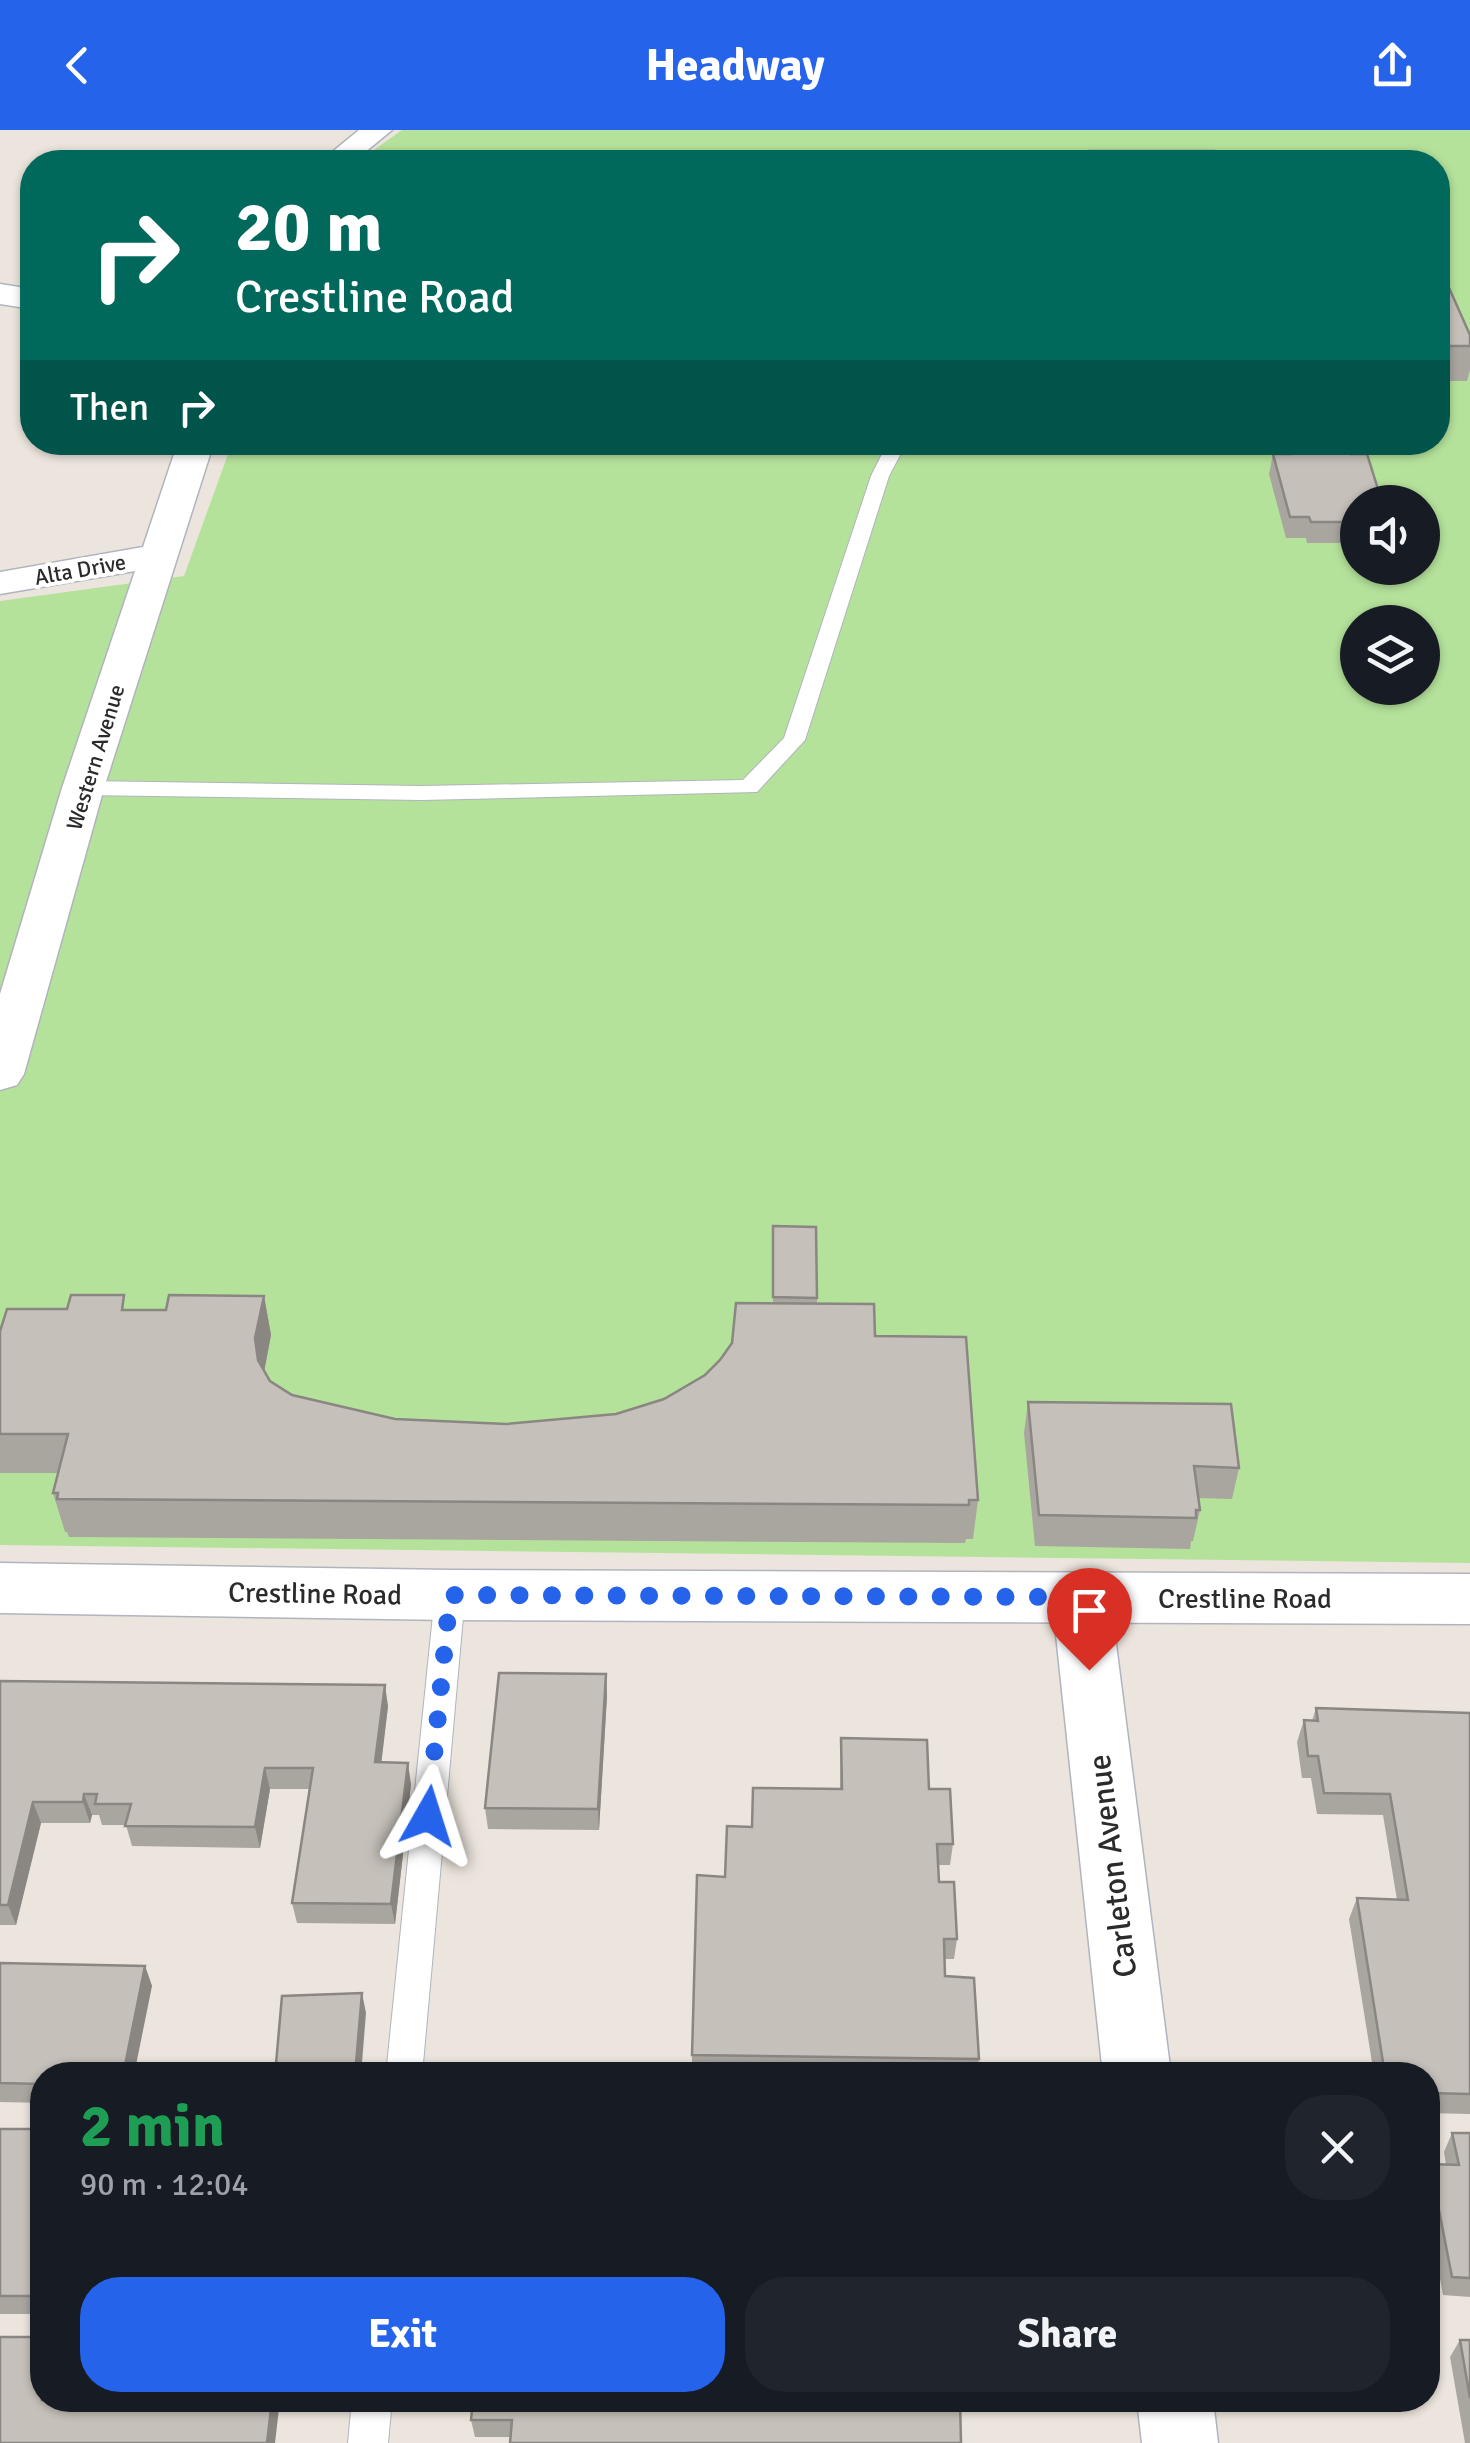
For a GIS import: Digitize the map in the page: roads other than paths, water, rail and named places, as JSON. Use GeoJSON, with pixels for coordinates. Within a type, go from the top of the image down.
{"type":"FeatureCollection","features":[{"type":"Feature","properties":{"kind":"street"},"geometry":{"type":"LineString","coordinates":[[351,150],[377,130]]}},
{"type":"Feature","properties":{"kind":"street","name":"Western Avenue"},"geometry":{"type":"LineString","coordinates":[[0,1074],[14,980],[84,788],[192,455]]}},
{"type":"Feature","properties":{"kind":"street","name":"Alta Drive"},"geometry":{"type":"LineString","coordinates":[[0,582],[161,555]]}},
{"type":"Feature","properties":{"kind":"street","name":"Crestline Road"},"geometry":{"type":"LineString","coordinates":[[0,1588],[450,1595],[1470,1600]]}},
{"type":"Feature","properties":{"kind":"street","name":"Carleton Avenue"},"geometry":{"type":"LineString","coordinates":[[1080,1597],[1135,2062]]}},
{"type":"Feature","properties":{"kind":"street"},"geometry":{"type":"LineString","coordinates":[[1176,2412],[1180,2443]]}},
{"type":"Feature","properties":{"kind":"lane"},"geometry":{"type":"LineString","coordinates":[[84,788],[422,793],[749,788],[794,740],[880,476],[891,455]]}},
{"type":"Feature","properties":{"kind":"lane"},"geometry":{"type":"LineString","coordinates":[[405,2062],[450,1595]]}},
{"type":"Feature","properties":{"kind":"lane"},"geometry":{"type":"LineString","coordinates":[[368,2443],[371,2412]]}}]}
